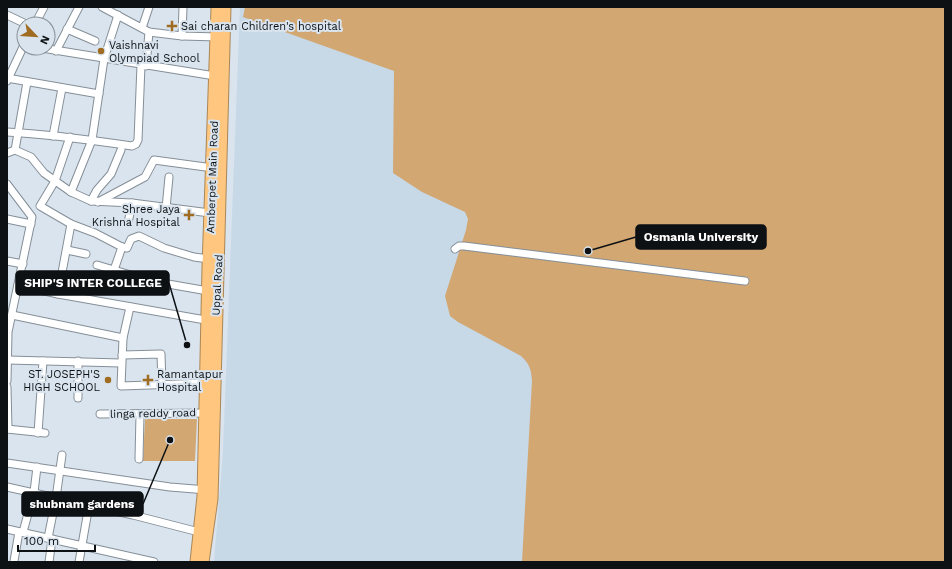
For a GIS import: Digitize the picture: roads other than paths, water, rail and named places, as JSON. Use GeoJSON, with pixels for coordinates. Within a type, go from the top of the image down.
{"type":"FeatureCollection","features":[{"type":"Feature","properties":{"kind":"highway","name":"Amberpet Main Road"},"geometry":{"type":"LineString","coordinates":[[196,562],[199,532],[208,490],[206,413],[211,321],[208,290],[208,259],[213,168],[215,76],[220,37],[217,7]]}},
{"type":"Feature","properties":{"kind":"highway","name":"Uppal Road"},"geometry":{"type":"LineString","coordinates":[[203,562],[208,490],[211,321],[222,179],[220,37],[225,7]]}},
{"type":"Feature","properties":{"kind":"street"},"geometry":{"type":"LineString","coordinates":[[39,16],[44,7]]}},
{"type":"Feature","properties":{"kind":"street"},"geometry":{"type":"LineString","coordinates":[[79,7],[56,50],[215,76]]}},
{"type":"Feature","properties":{"kind":"street"},"geometry":{"type":"LineString","coordinates":[[102,7],[149,32],[182,36],[220,37]]}},
{"type":"Feature","properties":{"kind":"street"},"geometry":{"type":"LineString","coordinates":[[142,28],[148,7]]}},
{"type":"Feature","properties":{"kind":"street"},"geometry":{"type":"LineString","coordinates":[[182,36],[183,7]]}},
{"type":"Feature","properties":{"kind":"street"},"geometry":{"type":"LineString","coordinates":[[72,192],[92,140],[104,59],[118,15]]}},
{"type":"Feature","properties":{"kind":"street"},"geometry":{"type":"LineString","coordinates":[[67,29],[95,40]]}},
{"type":"Feature","properties":{"kind":"street"},"geometry":{"type":"LineString","coordinates":[[7,132],[70,137],[132,146],[136,144],[138,140],[143,65],[149,32]]}},
{"type":"Feature","properties":{"kind":"street"},"geometry":{"type":"LineString","coordinates":[[18,56],[7,79],[99,94]]}},
{"type":"Feature","properties":{"kind":"street"},"geometry":{"type":"LineString","coordinates":[[15,150],[27,82]]}},
{"type":"Feature","properties":{"kind":"street"},"geometry":{"type":"LineString","coordinates":[[53,136],[62,88]]}},
{"type":"Feature","properties":{"kind":"street"},"geometry":{"type":"LineString","coordinates":[[70,137],[56,181],[40,206],[71,224],[95,232],[122,247],[127,248],[131,239],[139,236],[164,248],[194,257],[208,259]]}},
{"type":"Feature","properties":{"kind":"street"},"geometry":{"type":"LineString","coordinates":[[7,153],[15,150],[31,157],[44,173],[72,192],[95,201],[132,203],[210,213]]}},
{"type":"Feature","properties":{"kind":"street"},"geometry":{"type":"LineString","coordinates":[[95,201],[97,189],[114,170],[121,150]]}},
{"type":"Feature","properties":{"kind":"street"},"geometry":{"type":"LineString","coordinates":[[95,201],[143,178],[148,174],[154,160],[213,168]]}},
{"type":"Feature","properties":{"kind":"street"},"geometry":{"type":"LineString","coordinates":[[166,208],[169,177]]}},
{"type":"Feature","properties":{"kind":"street"},"geometry":{"type":"LineString","coordinates":[[7,184],[29,211],[32,217],[18,286],[10,303],[12,315],[7,332],[7,381]]}},
{"type":"Feature","properties":{"kind":"street"},"geometry":{"type":"LineString","coordinates":[[128,223],[132,203]]}},
{"type":"Feature","properties":{"kind":"street"},"geometry":{"type":"LineString","coordinates":[[7,219],[30,224]]}},
{"type":"Feature","properties":{"kind":"street"},"geometry":{"type":"LineString","coordinates":[[58,294],[71,224]]}},
{"type":"Feature","properties":{"kind":"street"},"geometry":{"type":"LineString","coordinates":[[455,249],[459,246],[464,246],[745,281]]}},
{"type":"Feature","properties":{"kind":"street"},"geometry":{"type":"LineString","coordinates":[[114,270],[122,247]]}},
{"type":"Feature","properties":{"kind":"street"},"geometry":{"type":"LineString","coordinates":[[67,250],[86,254]]}},
{"type":"Feature","properties":{"kind":"street"},"geometry":{"type":"LineString","coordinates":[[7,261],[22,264]]}},
{"type":"Feature","properties":{"kind":"street"},"geometry":{"type":"LineString","coordinates":[[97,265],[151,281],[208,290]]}},
{"type":"Feature","properties":{"kind":"street"},"geometry":{"type":"LineString","coordinates":[[18,286],[211,321]]}},
{"type":"Feature","properties":{"kind":"street"},"geometry":{"type":"LineString","coordinates":[[130,307],[123,338],[121,386],[207,383]]}},
{"type":"Feature","properties":{"kind":"street"},"geometry":{"type":"LineString","coordinates":[[12,315],[123,338]]}},
{"type":"Feature","properties":{"kind":"street"},"geometry":{"type":"LineString","coordinates":[[122,355],[161,354],[162,384]]}},
{"type":"Feature","properties":{"kind":"street"},"geometry":{"type":"LineString","coordinates":[[8,360],[121,363]]}},
{"type":"Feature","properties":{"kind":"street"},"geometry":{"type":"LineString","coordinates":[[7,387],[7,429],[42,433],[43,361]]}},
{"type":"Feature","properties":{"kind":"street"},"geometry":{"type":"LineString","coordinates":[[78,361],[78,398]]}},
{"type":"Feature","properties":{"kind":"street","name":"linga reddy road"},"geometry":{"type":"LineString","coordinates":[[100,414],[206,413]]}},
{"type":"Feature","properties":{"kind":"street"},"geometry":{"type":"LineString","coordinates":[[139,458],[140,414]]}},
{"type":"Feature","properties":{"kind":"street"},"geometry":{"type":"LineString","coordinates":[[49,562],[50,538],[62,455]]}},
{"type":"Feature","properties":{"kind":"street"},"geometry":{"type":"LineString","coordinates":[[7,463],[170,488],[208,490]]}},
{"type":"Feature","properties":{"kind":"street"},"geometry":{"type":"LineString","coordinates":[[14,560],[34,492],[37,467]]}},
{"type":"Feature","properties":{"kind":"street"},"geometry":{"type":"LineString","coordinates":[[7,487],[34,492],[199,532]]}},
{"type":"Feature","properties":{"kind":"street"},"geometry":{"type":"LineString","coordinates":[[79,562],[89,506]]}},
{"type":"Feature","properties":{"kind":"street"},"geometry":{"type":"LineString","coordinates":[[7,529],[154,562]]}},
{"type":"Feature","properties":{"kind":"place","name":"Sai charan Children's hospital"},"geometry":{"type":"Point","coordinates":[172,26]}},
{"type":"Feature","properties":{"kind":"place","name":"Vaishnavi Olympiad School"},"geometry":{"type":"Point","coordinates":[101,51]}},
{"type":"Feature","properties":{"kind":"place","name":"Shree Jaya Krishna Hospital"},"geometry":{"type":"Point","coordinates":[189,215]}},
{"type":"Feature","properties":{"kind":"place","name":"Osmania University"},"geometry":{"type":"Point","coordinates":[588,251]}},
{"type":"Feature","properties":{"kind":"place","name":"SHIP'S INTER COLLEGE"},"geometry":{"type":"Point","coordinates":[187,345]}},
{"type":"Feature","properties":{"kind":"place","name":"ST. JOSEPH'S HIGH SCHOOL"},"geometry":{"type":"Point","coordinates":[108,380]}},
{"type":"Feature","properties":{"kind":"place","name":"Ramantapur Hospital"},"geometry":{"type":"Point","coordinates":[148,380]}},
{"type":"Feature","properties":{"kind":"place","name":"shubnam gardens"},"geometry":{"type":"Point","coordinates":[170,440]}}]}
